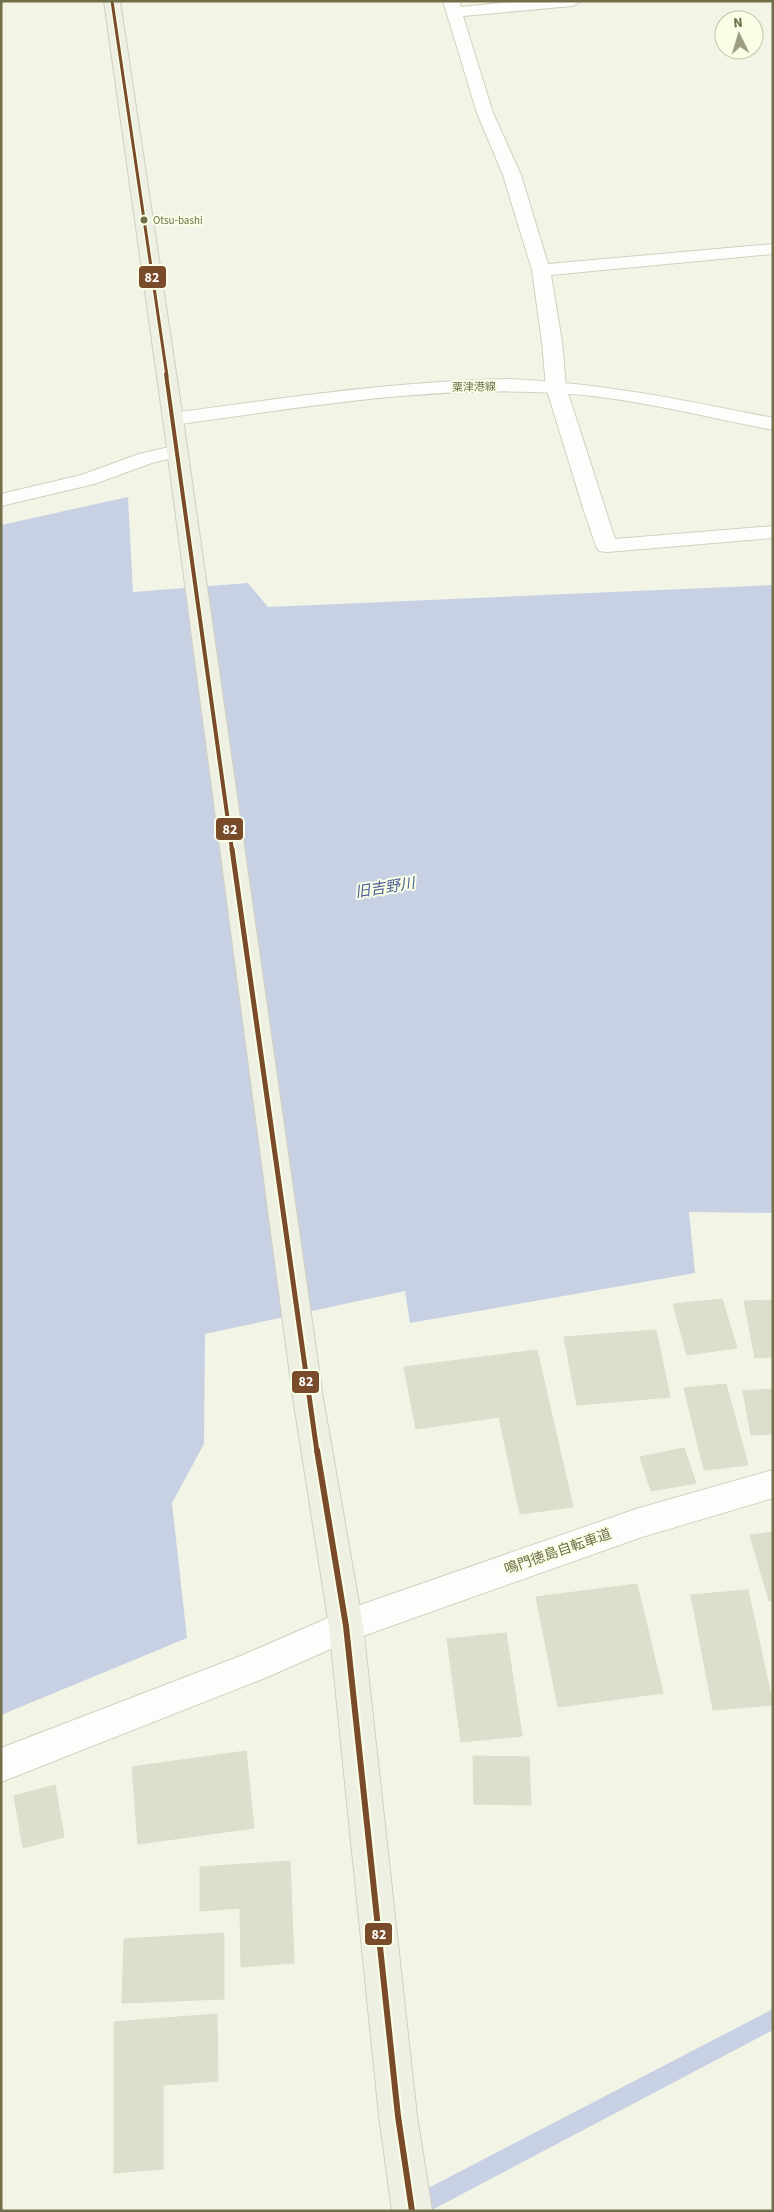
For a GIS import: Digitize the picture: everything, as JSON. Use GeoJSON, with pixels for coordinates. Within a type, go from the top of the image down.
{"type":"FeatureCollection","features":[{"type":"Feature","properties":{"kind":"highway"},"geometry":{"type":"LineString","coordinates":[[112,1],[178,451],[308,1398],[346,1626],[398,2116],[412,2211]]}},
{"type":"Feature","properties":{"kind":"street"},"geometry":{"type":"LineString","coordinates":[[572,1],[454,7],[485,113],[512,175],[541,270],[552,342],[556,386],[594,511],[607,546],[773,532]]}},
{"type":"Feature","properties":{"kind":"street"},"geometry":{"type":"LineString","coordinates":[[541,270],[773,249]]}},
{"type":"Feature","properties":{"kind":"street","name":"粟津港線"},"geometry":{"type":"LineString","coordinates":[[173,419],[413,388],[556,386],[630,396],[773,424]]}},
{"type":"Feature","properties":{"kind":"street"},"geometry":{"type":"LineString","coordinates":[[1,500],[87,480],[146,458],[178,451]]}},
{"type":"Feature","properties":{"kind":"street","name":"鳴門徳島自転車道"},"geometry":{"type":"LineString","coordinates":[[1,1765],[253,1667],[346,1626],[639,1523],[773,1484]]}},
{"type":"Feature","properties":{"kind":"water","name":"旧吉野川"},"geometry":{"type":"Polygon","coordinates":[[[128,497],[133,592],[248,583],[268,607],[773,585],[773,1213],[689,1212],[695,1273],[410,1323],[405,1291],[205,1334],[204,1444],[172,1503],[187,1638],[1,1715],[1,525],[128,497]]]}},
{"type":"Feature","properties":{"kind":"building"},"geometry":{"type":"Polygon","coordinates":[[[722,1299],[737,1348],[687,1355],[673,1304],[722,1299]]]}},
{"type":"Feature","properties":{"kind":"building"},"geometry":{"type":"Polygon","coordinates":[[[773,1300],[773,1357],[755,1358],[744,1301],[773,1300]]]}},
{"type":"Feature","properties":{"kind":"building"},"geometry":{"type":"Polygon","coordinates":[[[656,1330],[670,1397],[577,1405],[564,1337],[656,1330]]]}},
{"type":"Feature","properties":{"kind":"building"},"geometry":{"type":"Polygon","coordinates":[[[537,1350],[573,1507],[520,1514],[499,1417],[416,1429],[404,1367],[537,1350]]]}},
{"type":"Feature","properties":{"kind":"building"},"geometry":{"type":"Polygon","coordinates":[[[726,1384],[748,1465],[704,1470],[684,1388],[726,1384]]]}},
{"type":"Feature","properties":{"kind":"building"},"geometry":{"type":"Polygon","coordinates":[[[773,1389],[773,1434],[751,1435],[743,1391],[773,1389]]]}},
{"type":"Feature","properties":{"kind":"building"},"geometry":{"type":"Polygon","coordinates":[[[684,1448],[696,1483],[651,1491],[640,1457],[684,1448]]]}},
{"type":"Feature","properties":{"kind":"building"},"geometry":{"type":"Polygon","coordinates":[[[773,1532],[773,1601],[769,1601],[750,1535],[773,1532]]]}},
{"type":"Feature","properties":{"kind":"building"},"geometry":{"type":"Polygon","coordinates":[[[637,1584],[663,1693],[558,1707],[536,1597],[637,1584]]]}},
{"type":"Feature","properties":{"kind":"building"},"geometry":{"type":"Polygon","coordinates":[[[748,1590],[773,1705],[713,1710],[691,1595],[748,1590]]]}},
{"type":"Feature","properties":{"kind":"building"},"geometry":{"type":"Polygon","coordinates":[[[506,1633],[522,1736],[461,1742],[447,1639],[506,1633]]]}},
{"type":"Feature","properties":{"kind":"building"},"geometry":{"type":"Polygon","coordinates":[[[246,1751],[254,1828],[138,1844],[132,1767],[246,1751]]]}},
{"type":"Feature","properties":{"kind":"building"},"geometry":{"type":"Polygon","coordinates":[[[473,1756],[529,1757],[531,1805],[474,1804],[473,1756]]]}},
{"type":"Feature","properties":{"kind":"building"},"geometry":{"type":"Polygon","coordinates":[[[55,1785],[64,1837],[23,1848],[14,1796],[55,1785]]]}},
{"type":"Feature","properties":{"kind":"building"},"geometry":{"type":"Polygon","coordinates":[[[290,1861],[294,1963],[241,1967],[240,1908],[200,1911],[200,1867],[290,1861]]]}},
{"type":"Feature","properties":{"kind":"building"},"geometry":{"type":"Polygon","coordinates":[[[224,1933],[224,1999],[122,2003],[124,1939],[224,1933]]]}},
{"type":"Feature","properties":{"kind":"building"},"geometry":{"type":"Polygon","coordinates":[[[217,2014],[218,2081],[163,2085],[163,2169],[114,2173],[114,2022],[217,2014]]]}},
{"type":"Feature","properties":{"kind":"waterway"},"geometry":{"type":"LineString","coordinates":[[413,2208],[773,2019]]}},
{"type":"Feature","properties":{"kind":"transit line","name":"82"},"geometry":{"type":"LineString","coordinates":[[112,1],[173,419],[308,1398],[346,1626],[398,2116],[412,2211]]}},
{"type":"Feature","properties":{"kind":"place","name":"Otsu-bashi"},"geometry":{"type":"Point","coordinates":[144,220]}}]}
